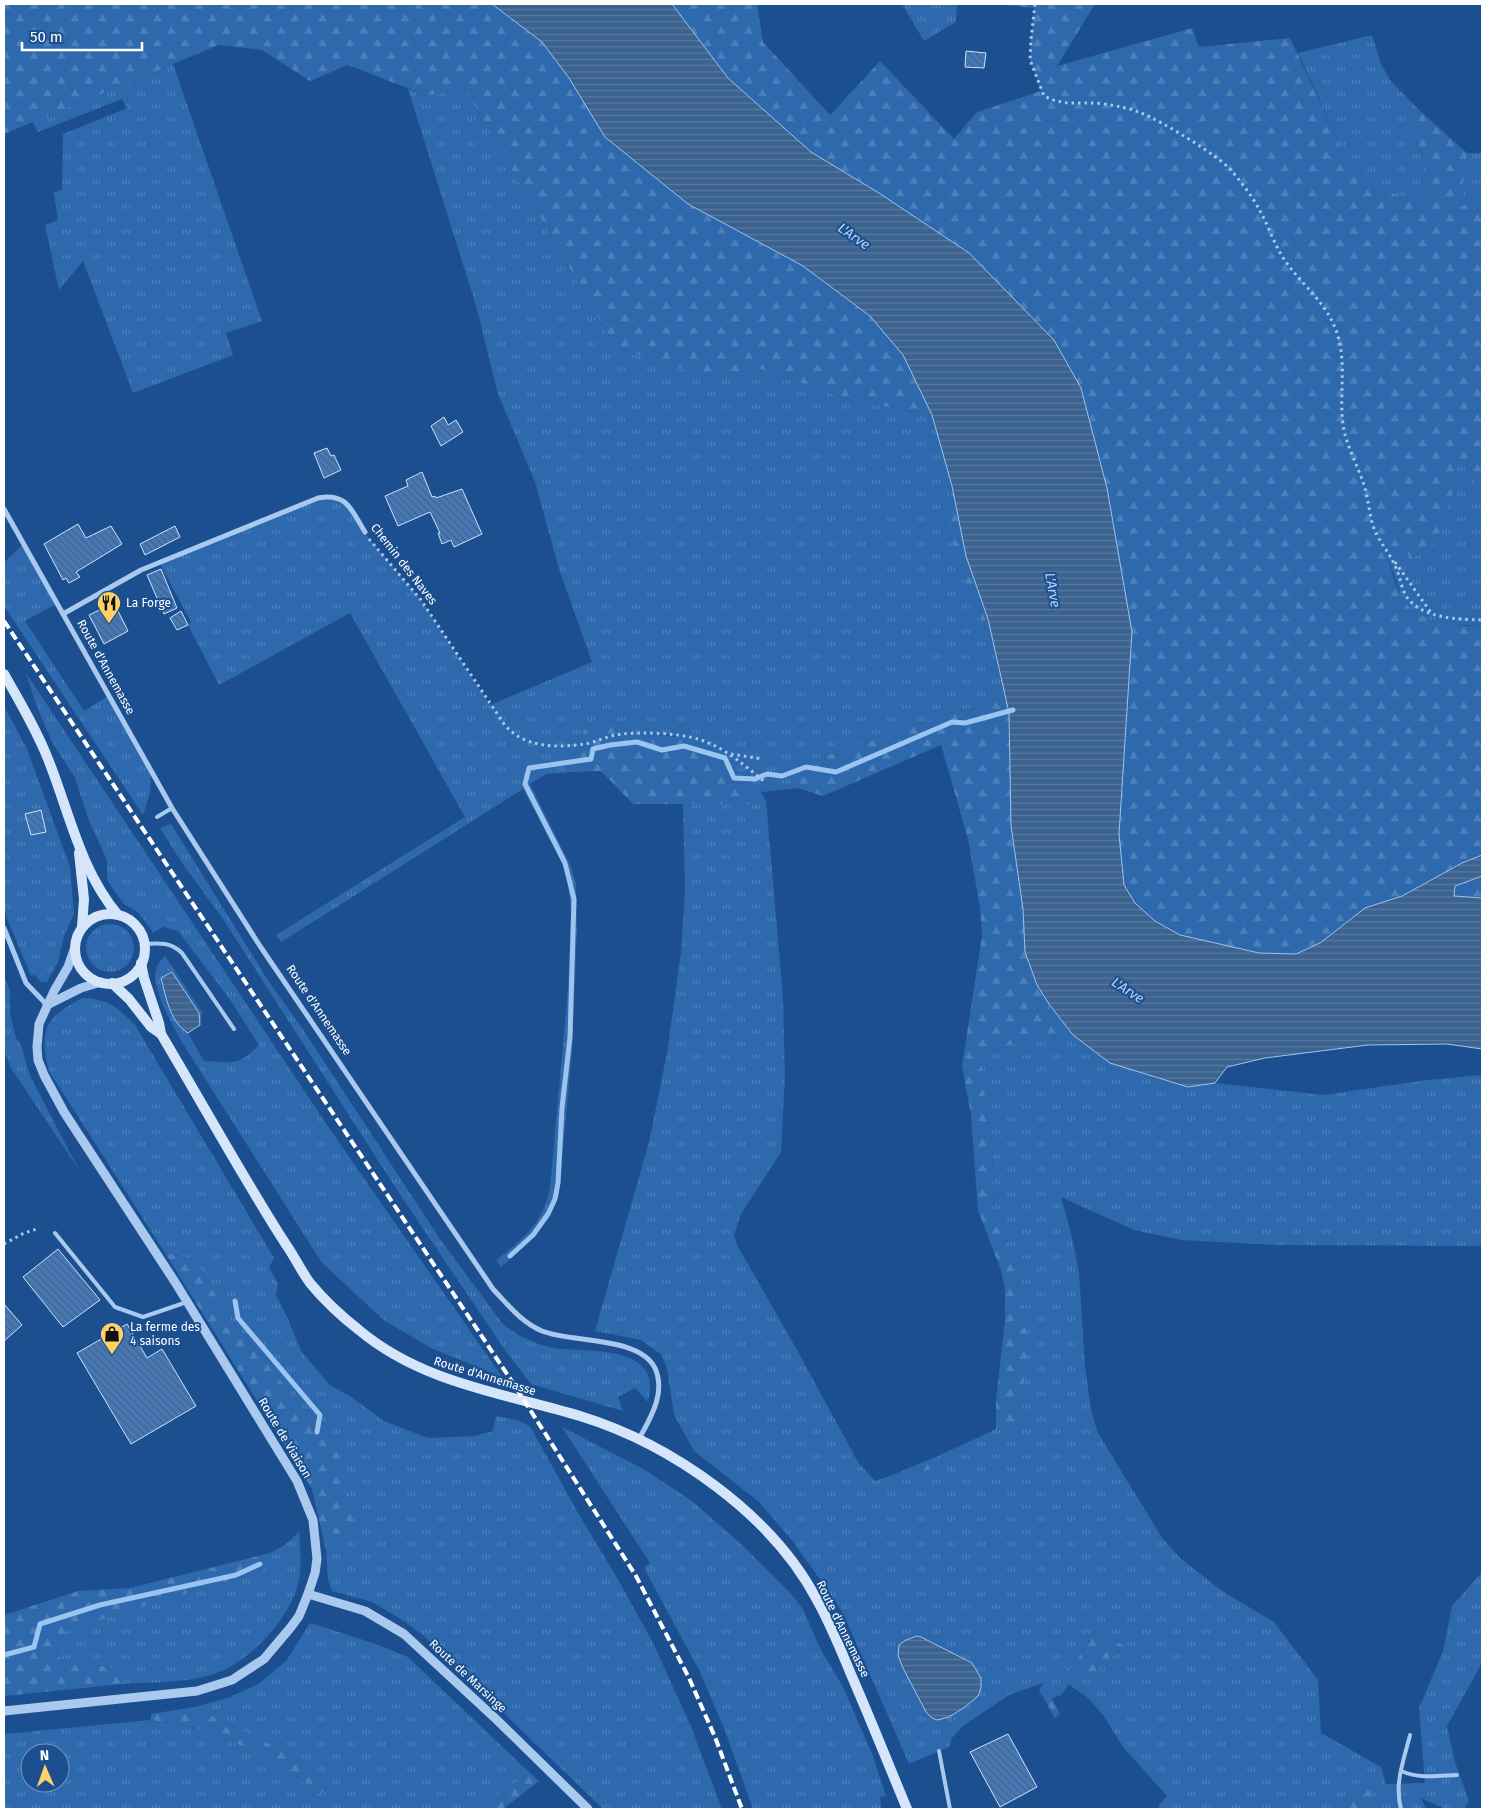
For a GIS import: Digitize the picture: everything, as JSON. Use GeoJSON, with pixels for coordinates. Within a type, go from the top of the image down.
{"type":"FeatureCollection","features":[{"type":"Feature","properties":{"kind":"main road"},"geometry":{"type":"LineString","coordinates":[[4,674],[34,727],[48,759],[77,842],[102,893],[118,915]]}},
{"type":"Feature","properties":{"kind":"main road"},"geometry":{"type":"LineString","coordinates":[[75,947],[82,927],[84,899],[77,842]]}},
{"type":"Feature","properties":{"kind":"main road"},"geometry":{"type":"LineString","coordinates":[[82,927],[98,916],[118,915],[127,918],[134,924],[140,932],[144,944]]}},
{"type":"Feature","properties":{"kind":"main road","name":"Route d'Annemasse"},"geometry":{"type":"LineString","coordinates":[[144,944],[141,963],[161,1034],[269,1218],[310,1282],[333,1307],[360,1331],[398,1357],[443,1378],[476,1389],[580,1416],[639,1439],[696,1471],[751,1516],[775,1541],[799,1571],[817,1598],[876,1731],[906,1809]]}},
{"type":"Feature","properties":{"kind":"main road","name":"Route d'Annemasse"},"geometry":{"type":"LineString","coordinates":[[75,947],[76,959],[90,978],[106,983],[129,999],[151,1027],[161,1034]]}},
{"type":"Feature","properties":{"kind":"main road"},"geometry":{"type":"LineString","coordinates":[[106,983],[129,977],[141,963]]}},
{"type":"Feature","properties":{"kind":"street","name":"Chemin des Naves"},"geometry":{"type":"LineString","coordinates":[[63,614],[141,570],[318,498],[335,497],[346,502],[352,509],[364,532]]}},
{"type":"Feature","properties":{"kind":"street","name":"Route d'Annemasse"},"geometry":{"type":"LineString","coordinates":[[4,509],[172,808],[260,946],[493,1290],[528,1324],[542,1331],[558,1336],[622,1346],[639,1352],[653,1365],[659,1381],[659,1396],[639,1439]]}},
{"type":"Feature","properties":{"kind":"street"},"geometry":{"type":"LineString","coordinates":[[4,928],[26,982],[48,1005],[81,988],[106,983]]}},
{"type":"Feature","properties":{"kind":"street","name":"Route de Viaison"},"geometry":{"type":"LineString","coordinates":[[4,1711],[197,1691],[223,1684],[244,1674],[264,1659],[291,1628],[299,1616],[315,1573],[317,1547],[313,1520],[304,1495],[188,1302],[64,1112],[38,1060],[37,1036],[39,1024],[68,967],[75,947]]}},
{"type":"Feature","properties":{"kind":"street","name":"Route de Marsinge"},"geometry":{"type":"LineString","coordinates":[[308,1594],[365,1611],[404,1634],[497,1720],[588,1809]]}},
{"type":"Feature","properties":{"kind":"lane"},"geometry":{"type":"LineString","coordinates":[[157,817],[172,808]]}},
{"type":"Feature","properties":{"kind":"lane"},"geometry":{"type":"LineString","coordinates":[[144,944],[164,944],[177,948],[234,1029]]}},
{"type":"Feature","properties":{"kind":"lane"},"geometry":{"type":"LineString","coordinates":[[55,1234],[115,1307],[143,1317],[188,1302]]}},
{"type":"Feature","properties":{"kind":"lane"},"geometry":{"type":"LineString","coordinates":[[1402,1809],[1398,1790],[1410,1735]]}},
{"type":"Feature","properties":{"kind":"lane"},"geometry":{"type":"LineString","coordinates":[[940,1751],[950,1809]]}},
{"type":"Feature","properties":{"kind":"lane"},"geometry":{"type":"LineString","coordinates":[[1402,1771],[1412,1776],[1423,1777],[1457,1775]]}},
{"type":"Feature","properties":{"kind":"path"},"geometry":{"type":"LineString","coordinates":[[1034,4],[1030,60],[1044,96],[1053,101],[1069,104],[1102,104],[1143,113],[1208,152],[1230,169],[1259,208],[1285,261],[1323,305],[1336,330],[1343,362],[1341,407],[1343,426],[1364,486],[1375,532],[1395,566],[1404,593],[1409,601],[1418,608],[1432,614],[1468,620],[1482,620]]}},
{"type":"Feature","properties":{"kind":"path","name":"Chemin des Naves"},"geometry":{"type":"LineString","coordinates":[[364,532],[421,600],[495,712],[508,730],[517,736],[529,742],[548,745],[585,744],[620,734],[648,734],[698,739],[730,754],[765,782]]}},
{"type":"Feature","properties":{"kind":"path"},"geometry":{"type":"LineString","coordinates":[[1385,548],[1432,614]]}},
{"type":"Feature","properties":{"kind":"path","name":"Chemin des Naves"},"geometry":{"type":"LineString","coordinates":[[730,754],[762,759]]}},
{"type":"Feature","properties":{"kind":"path"},"geometry":{"type":"LineString","coordinates":[[4,1244],[24,1233],[37,1229]]}},
{"type":"Feature","properties":{"kind":"green space"},"geometry":{"type":"Polygon","coordinates":[[[4,4],[492,4],[542,42],[569,78],[606,137],[688,204],[803,266],[870,316],[903,355],[932,415],[852,401],[761,369],[707,376],[616,348],[464,87],[428,96],[348,65],[310,81],[262,50],[219,45],[4,134],[4,4]]]}},
{"type":"Feature","properties":{"kind":"green space"},"geometry":{"type":"Polygon","coordinates":[[[672,4],[757,4],[763,42],[830,115],[880,61],[954,139],[977,112],[1041,91],[1030,60],[1034,8],[999,4],[1095,4],[1057,66],[1192,28],[1199,47],[1290,38],[1351,168],[1382,190],[1427,204],[1426,180],[1422,158],[1406,114],[1418,109],[1467,153],[1460,207],[1482,199],[1482,490],[1476,483],[1468,461],[1453,463],[1457,482],[1435,544],[1410,560],[1404,546],[1387,555],[1400,595],[1415,612],[1443,623],[1482,626],[1482,855],[1462,863],[1402,896],[1365,908],[1320,943],[1296,954],[1259,953],[1180,935],[1155,921],[1135,903],[1124,885],[1119,834],[1132,632],[969,253],[879,193],[811,152],[728,78],[672,4]]]}},
{"type":"Feature","properties":{"kind":"green space"},"geometry":{"type":"Polygon","coordinates":[[[902,4],[957,4],[956,22],[924,41],[902,4]]]}},
{"type":"Feature","properties":{"kind":"green space"},"geometry":{"type":"Polygon","coordinates":[[[1372,35],[1381,64],[1390,80],[1418,109],[1406,114],[1422,158],[1426,180],[1427,204],[1382,191],[1351,168],[1298,53],[1372,35]]]}},
{"type":"Feature","properties":{"kind":"green space"},"geometry":{"type":"Polygon","coordinates":[[[173,64],[262,321],[226,333],[233,355],[133,393],[83,261],[59,290],[45,225],[58,220],[54,193],[62,189],[63,134],[127,108],[122,99],[38,132],[32,121],[173,64]]]}},
{"type":"Feature","properties":{"kind":"green space"},"geometry":{"type":"Polygon","coordinates":[[[464,87],[616,348],[707,376],[761,369],[852,401],[932,415],[952,486],[943,520],[982,622],[988,619],[1009,713],[993,700],[986,708],[963,709],[798,765],[798,788],[761,792],[766,801],[783,997],[785,1077],[781,1152],[741,1214],[734,1235],[737,1245],[858,1462],[875,1481],[892,1475],[898,1482],[942,1463],[938,1456],[996,1429],[1011,1428],[1019,1296],[1017,1270],[1007,1239],[994,1212],[992,1142],[985,1104],[981,1055],[1037,1036],[1060,1038],[1061,1032],[1052,1020],[1049,1004],[1073,1035],[1188,1087],[1215,1083],[1323,1095],[1427,1080],[1482,1075],[1482,1246],[1275,1245],[1181,1240],[1134,1230],[1061,1197],[1079,1272],[1085,1366],[1091,1410],[1098,1433],[1161,1536],[1181,1559],[1225,1593],[1274,1622],[1318,1680],[1321,1733],[1381,1767],[1386,1784],[1425,1783],[1419,1708],[1443,1651],[1452,1606],[1482,1572],[1482,1663],[1447,1726],[1455,1762],[1469,1801],[1465,1809],[1446,1809],[1421,1798],[1426,1809],[1377,1809],[1368,1790],[1343,1809],[1161,1809],[1158,1806],[1167,1796],[1123,1747],[1103,1715],[1087,1697],[1068,1684],[1077,1672],[1100,1664],[1126,1647],[1097,1629],[1060,1685],[1043,1683],[1009,1695],[963,1726],[952,1738],[949,1747],[909,1764],[844,1615],[829,1592],[791,1539],[758,1501],[694,1451],[674,1415],[667,1369],[662,1355],[641,1340],[595,1331],[649,1142],[667,1053],[681,952],[685,891],[683,804],[756,804],[757,789],[733,782],[698,739],[637,733],[572,744],[573,772],[546,774],[530,784],[572,869],[576,885],[577,926],[572,1052],[559,1193],[549,1216],[536,1235],[501,1267],[496,1260],[530,1230],[547,1201],[550,1188],[568,989],[571,911],[567,878],[561,861],[523,789],[281,942],[276,935],[465,817],[350,613],[219,685],[188,625],[191,622],[159,562],[315,499],[342,500],[367,536],[421,600],[490,705],[592,662],[559,569],[535,482],[498,394],[477,309],[408,89],[428,96],[464,87]]]}},
{"type":"Feature","properties":{"kind":"green space"},"geometry":{"type":"Polygon","coordinates":[[[1467,153],[1482,153],[1482,626],[1460,625],[1365,644],[1402,598],[1387,555],[1460,207],[1467,153]]]}},
{"type":"Feature","properties":{"kind":"green space"},"geometry":{"type":"Polygon","coordinates":[[[952,486],[966,556],[988,619],[982,622],[943,520],[952,486]]]}},
{"type":"Feature","properties":{"kind":"green space"},"geometry":{"type":"Polygon","coordinates":[[[23,544],[56,604],[25,621],[84,711],[108,696],[151,773],[150,793],[143,815],[4,606],[4,563],[23,544]]]}},
{"type":"Feature","properties":{"kind":"green space"},"geometry":{"type":"Polygon","coordinates":[[[26,673],[327,1125],[502,1377],[431,1348],[385,1321],[322,1263],[180,1039],[156,985],[156,969],[161,960],[165,956],[202,1012],[200,1025],[188,1033],[204,1061],[234,1062],[245,1057],[259,1045],[231,1001],[178,931],[164,927],[153,932],[138,912],[123,903],[107,880],[107,860],[89,821],[75,778],[52,742],[37,707],[26,673]]]}},
{"type":"Feature","properties":{"kind":"green space"},"geometry":{"type":"Polygon","coordinates":[[[993,700],[1009,713],[1011,826],[1023,909],[1025,952],[1037,985],[1049,1004],[1052,1020],[1061,1032],[1060,1038],[1037,1036],[981,1055],[985,1104],[992,1142],[994,1212],[1007,1239],[1017,1270],[1019,1296],[1029,1333],[1022,1402],[1011,1428],[996,1429],[996,1400],[1005,1321],[1005,1290],[1001,1270],[978,1211],[971,1115],[962,1066],[982,936],[980,908],[968,839],[941,745],[823,796],[798,788],[798,765],[963,709],[985,708],[993,700]]]}},
{"type":"Feature","properties":{"kind":"green space"},"geometry":{"type":"Polygon","coordinates":[[[4,706],[27,749],[70,867],[74,914],[64,936],[58,962],[47,982],[41,982],[35,975],[31,976],[4,911],[4,706]]]}},
{"type":"Feature","properties":{"kind":"green space"},"geometry":{"type":"Polygon","coordinates":[[[624,721],[629,733],[698,739],[733,782],[757,789],[760,792],[756,804],[633,804],[601,771],[573,772],[571,744],[585,743],[583,730],[602,723],[624,721]]]}},
{"type":"Feature","properties":{"kind":"green space"},"geometry":{"type":"Polygon","coordinates":[[[171,824],[269,982],[304,1031],[440,1239],[502,1323],[520,1336],[546,1346],[610,1353],[625,1356],[637,1362],[646,1371],[650,1383],[648,1402],[635,1388],[618,1397],[623,1411],[531,1384],[507,1353],[399,1193],[223,919],[182,863],[160,828],[171,824]]]}},
{"type":"Feature","properties":{"kind":"green space"},"geometry":{"type":"Polygon","coordinates":[[[1482,876],[1482,898],[1454,896],[1455,886],[1482,876]]]}},
{"type":"Feature","properties":{"kind":"green space"},"geometry":{"type":"Polygon","coordinates":[[[105,924],[115,924],[124,928],[130,934],[133,939],[133,957],[124,968],[115,972],[105,972],[96,968],[90,962],[86,953],[86,943],[90,934],[96,928],[105,924]]]}},
{"type":"Feature","properties":{"kind":"green space"},"geometry":{"type":"Polygon","coordinates":[[[4,977],[10,990],[10,1014],[16,1038],[21,1045],[30,1076],[79,1170],[11,1068],[4,1050],[4,977]]]}},
{"type":"Feature","properties":{"kind":"green space"},"geometry":{"type":"Polygon","coordinates":[[[83,998],[100,1000],[112,1005],[135,1025],[274,1258],[269,1267],[278,1284],[276,1295],[301,1351],[330,1385],[351,1397],[384,1421],[428,1438],[475,1436],[493,1431],[496,1416],[516,1420],[530,1426],[654,1645],[690,1724],[722,1809],[603,1809],[424,1636],[404,1621],[372,1602],[332,1591],[328,1580],[326,1550],[355,1531],[332,1440],[326,1425],[301,1407],[257,1350],[229,1318],[195,1260],[165,1253],[49,1071],[45,1045],[45,1035],[48,1026],[52,1019],[60,1012],[83,998]]]}},
{"type":"Feature","properties":{"kind":"green space"},"geometry":{"type":"Polygon","coordinates":[[[165,1253],[195,1260],[229,1318],[266,1361],[301,1407],[326,1425],[342,1465],[355,1532],[326,1550],[312,1489],[165,1253]]]}},
{"type":"Feature","properties":{"kind":"green space"},"geometry":{"type":"Polygon","coordinates":[[[562,1427],[645,1470],[692,1501],[742,1545],[792,1595],[803,1609],[819,1646],[844,1689],[872,1754],[886,1796],[880,1797],[881,1809],[753,1809],[724,1728],[699,1670],[644,1568],[650,1563],[562,1427]]]}},
{"type":"Feature","properties":{"kind":"green space"},"geometry":{"type":"Polygon","coordinates":[[[938,1456],[942,1464],[898,1482],[892,1475],[938,1456]]]}},
{"type":"Feature","properties":{"kind":"green space"},"geometry":{"type":"Polygon","coordinates":[[[299,1531],[300,1574],[287,1610],[266,1638],[239,1661],[225,1669],[211,1675],[190,1680],[123,1684],[121,1670],[59,1658],[56,1647],[67,1629],[267,1569],[262,1555],[273,1552],[299,1531]]]}},
{"type":"Feature","properties":{"kind":"green space"},"geometry":{"type":"Polygon","coordinates":[[[262,1555],[267,1569],[67,1630],[56,1647],[59,1658],[122,1670],[123,1684],[4,1696],[4,1615],[78,1591],[130,1588],[262,1555]]]}},
{"type":"Feature","properties":{"kind":"green space"},"geometry":{"type":"Polygon","coordinates":[[[310,1623],[373,1643],[408,1657],[529,1772],[504,1792],[474,1809],[4,1809],[4,1734],[151,1720],[193,1727],[234,1742],[285,1768],[320,1795],[329,1785],[237,1728],[194,1707],[228,1698],[258,1684],[286,1661],[310,1623]]]}},
{"type":"Feature","properties":{"kind":"green space"},"geometry":{"type":"Polygon","coordinates":[[[1097,1629],[1126,1647],[1100,1664],[1094,1681],[1077,1672],[1061,1695],[1052,1698],[1060,1714],[1055,1718],[1039,1690],[1043,1683],[1060,1685],[1097,1629]]]}},
{"type":"Feature","properties":{"kind":"green space"},"geometry":{"type":"Polygon","coordinates":[[[194,1707],[292,1755],[329,1785],[320,1795],[285,1768],[234,1742],[193,1727],[151,1720],[151,1714],[194,1707]]]}},
{"type":"Feature","properties":{"kind":"green space"},"geometry":{"type":"Polygon","coordinates":[[[529,1772],[539,1781],[503,1809],[474,1809],[504,1792],[529,1772]]]}},
{"type":"Feature","properties":{"kind":"green space"},"geometry":{"type":"Polygon","coordinates":[[[1369,1789],[1377,1809],[1343,1809],[1369,1789]]]}},
{"type":"Feature","properties":{"kind":"water","name":"L'Arve"},"geometry":{"type":"Polygon","coordinates":[[[492,4],[672,4],[728,78],[811,152],[879,193],[969,253],[1054,340],[1081,388],[1107,488],[1132,632],[1119,834],[1124,885],[1135,903],[1155,921],[1180,935],[1259,953],[1296,954],[1320,943],[1365,908],[1402,896],[1462,863],[1482,855],[1482,876],[1455,886],[1454,896],[1482,898],[1482,1049],[1447,1044],[1368,1045],[1265,1058],[1227,1067],[1215,1083],[1188,1087],[1110,1063],[1073,1035],[1037,985],[1025,952],[1023,909],[1011,826],[1009,713],[988,619],[966,556],[952,486],[932,415],[903,355],[870,316],[803,266],[688,204],[605,137],[569,78],[542,42],[492,4]]]}},
{"type":"Feature","properties":{"kind":"water"},"geometry":{"type":"Polygon","coordinates":[[[172,972],[199,1013],[200,1025],[188,1033],[173,1016],[161,978],[172,972]]]}},
{"type":"Feature","properties":{"kind":"water"},"geometry":{"type":"Polygon","coordinates":[[[917,1636],[972,1663],[981,1678],[981,1688],[978,1696],[949,1717],[937,1720],[926,1712],[898,1656],[899,1645],[917,1636]]]}},
{"type":"Feature","properties":{"kind":"building"},"geometry":{"type":"Polygon","coordinates":[[[966,51],[986,53],[984,68],[965,67],[966,51]]]}},
{"type":"Feature","properties":{"kind":"building"},"geometry":{"type":"Polygon","coordinates":[[[444,417],[448,425],[456,420],[463,432],[441,446],[431,426],[444,417]]]}},
{"type":"Feature","properties":{"kind":"building"},"geometry":{"type":"Polygon","coordinates":[[[327,448],[331,456],[334,455],[341,470],[324,478],[314,453],[327,448]]]}},
{"type":"Feature","properties":{"kind":"building"},"geometry":{"type":"Polygon","coordinates":[[[422,472],[432,497],[435,496],[436,498],[462,489],[482,534],[454,547],[451,540],[442,544],[438,533],[440,533],[430,512],[398,526],[385,496],[408,486],[406,480],[422,472]]]}},
{"type":"Feature","properties":{"kind":"building"},"geometry":{"type":"Polygon","coordinates":[[[78,524],[86,538],[111,526],[122,544],[76,572],[80,577],[69,583],[66,578],[63,580],[44,544],[78,524]]]}},
{"type":"Feature","properties":{"kind":"building"},"geometry":{"type":"Polygon","coordinates":[[[175,526],[180,537],[145,555],[140,544],[175,526]]]}},
{"type":"Feature","properties":{"kind":"building"},"geometry":{"type":"Polygon","coordinates":[[[161,569],[177,608],[164,614],[147,575],[161,569]]]}},
{"type":"Feature","properties":{"kind":"building","name":"La Forge"},"geometry":{"type":"Polygon","coordinates":[[[114,603],[128,631],[104,644],[89,615],[114,603]]]}},
{"type":"Feature","properties":{"kind":"building"},"geometry":{"type":"Polygon","coordinates":[[[181,611],[188,625],[177,630],[170,618],[181,611]]]}},
{"type":"Feature","properties":{"kind":"building"},"geometry":{"type":"Polygon","coordinates":[[[41,810],[46,832],[31,835],[25,814],[41,810]]]}},
{"type":"Feature","properties":{"kind":"building"},"geometry":{"type":"Polygon","coordinates":[[[58,1249],[100,1300],[63,1327],[23,1277],[58,1249]]]}},
{"type":"Feature","properties":{"kind":"building"},"geometry":{"type":"Polygon","coordinates":[[[4,1304],[22,1325],[4,1341],[4,1304]]]}},
{"type":"Feature","properties":{"kind":"building"},"geometry":{"type":"Polygon","coordinates":[[[127,1324],[147,1358],[162,1349],[196,1406],[131,1444],[77,1353],[127,1324]]]}},
{"type":"Feature","properties":{"kind":"building"},"geometry":{"type":"Polygon","coordinates":[[[1008,1734],[1037,1787],[1000,1807],[970,1752],[1008,1734]]]}},
{"type":"Feature","properties":{"kind":"waterway"},"geometry":{"type":"LineString","coordinates":[[510,1256],[533,1235],[548,1214],[555,1199],[558,1183],[562,1108],[570,1037],[574,899],[565,863],[525,784],[529,768],[591,759],[593,749],[637,742],[662,750],[684,746],[725,758],[734,778],[755,779],[767,774],[782,776],[806,767],[836,772],[952,722],[965,723],[1013,710]]}},
{"type":"Feature","properties":{"kind":"waterway"},"geometry":{"type":"LineString","coordinates":[[235,1301],[238,1318],[320,1415],[317,1432]]}},
{"type":"Feature","properties":{"kind":"waterway"},"geometry":{"type":"LineString","coordinates":[[4,1655],[34,1647],[40,1624],[100,1605],[236,1575],[260,1564]]}},
{"type":"Feature","properties":{"kind":"railway"},"geometry":{"type":"LineString","coordinates":[[4,621],[513,1383],[636,1576],[689,1678],[715,1737],[742,1809]]}},
{"type":"Feature","properties":{"kind":"place","name":"La Forge"},"geometry":{"type":"Point","coordinates":[109,624]}},
{"type":"Feature","properties":{"kind":"place","name":"La ferme des 4 saisons"},"geometry":{"type":"Point","coordinates":[112,1355]}}]}
